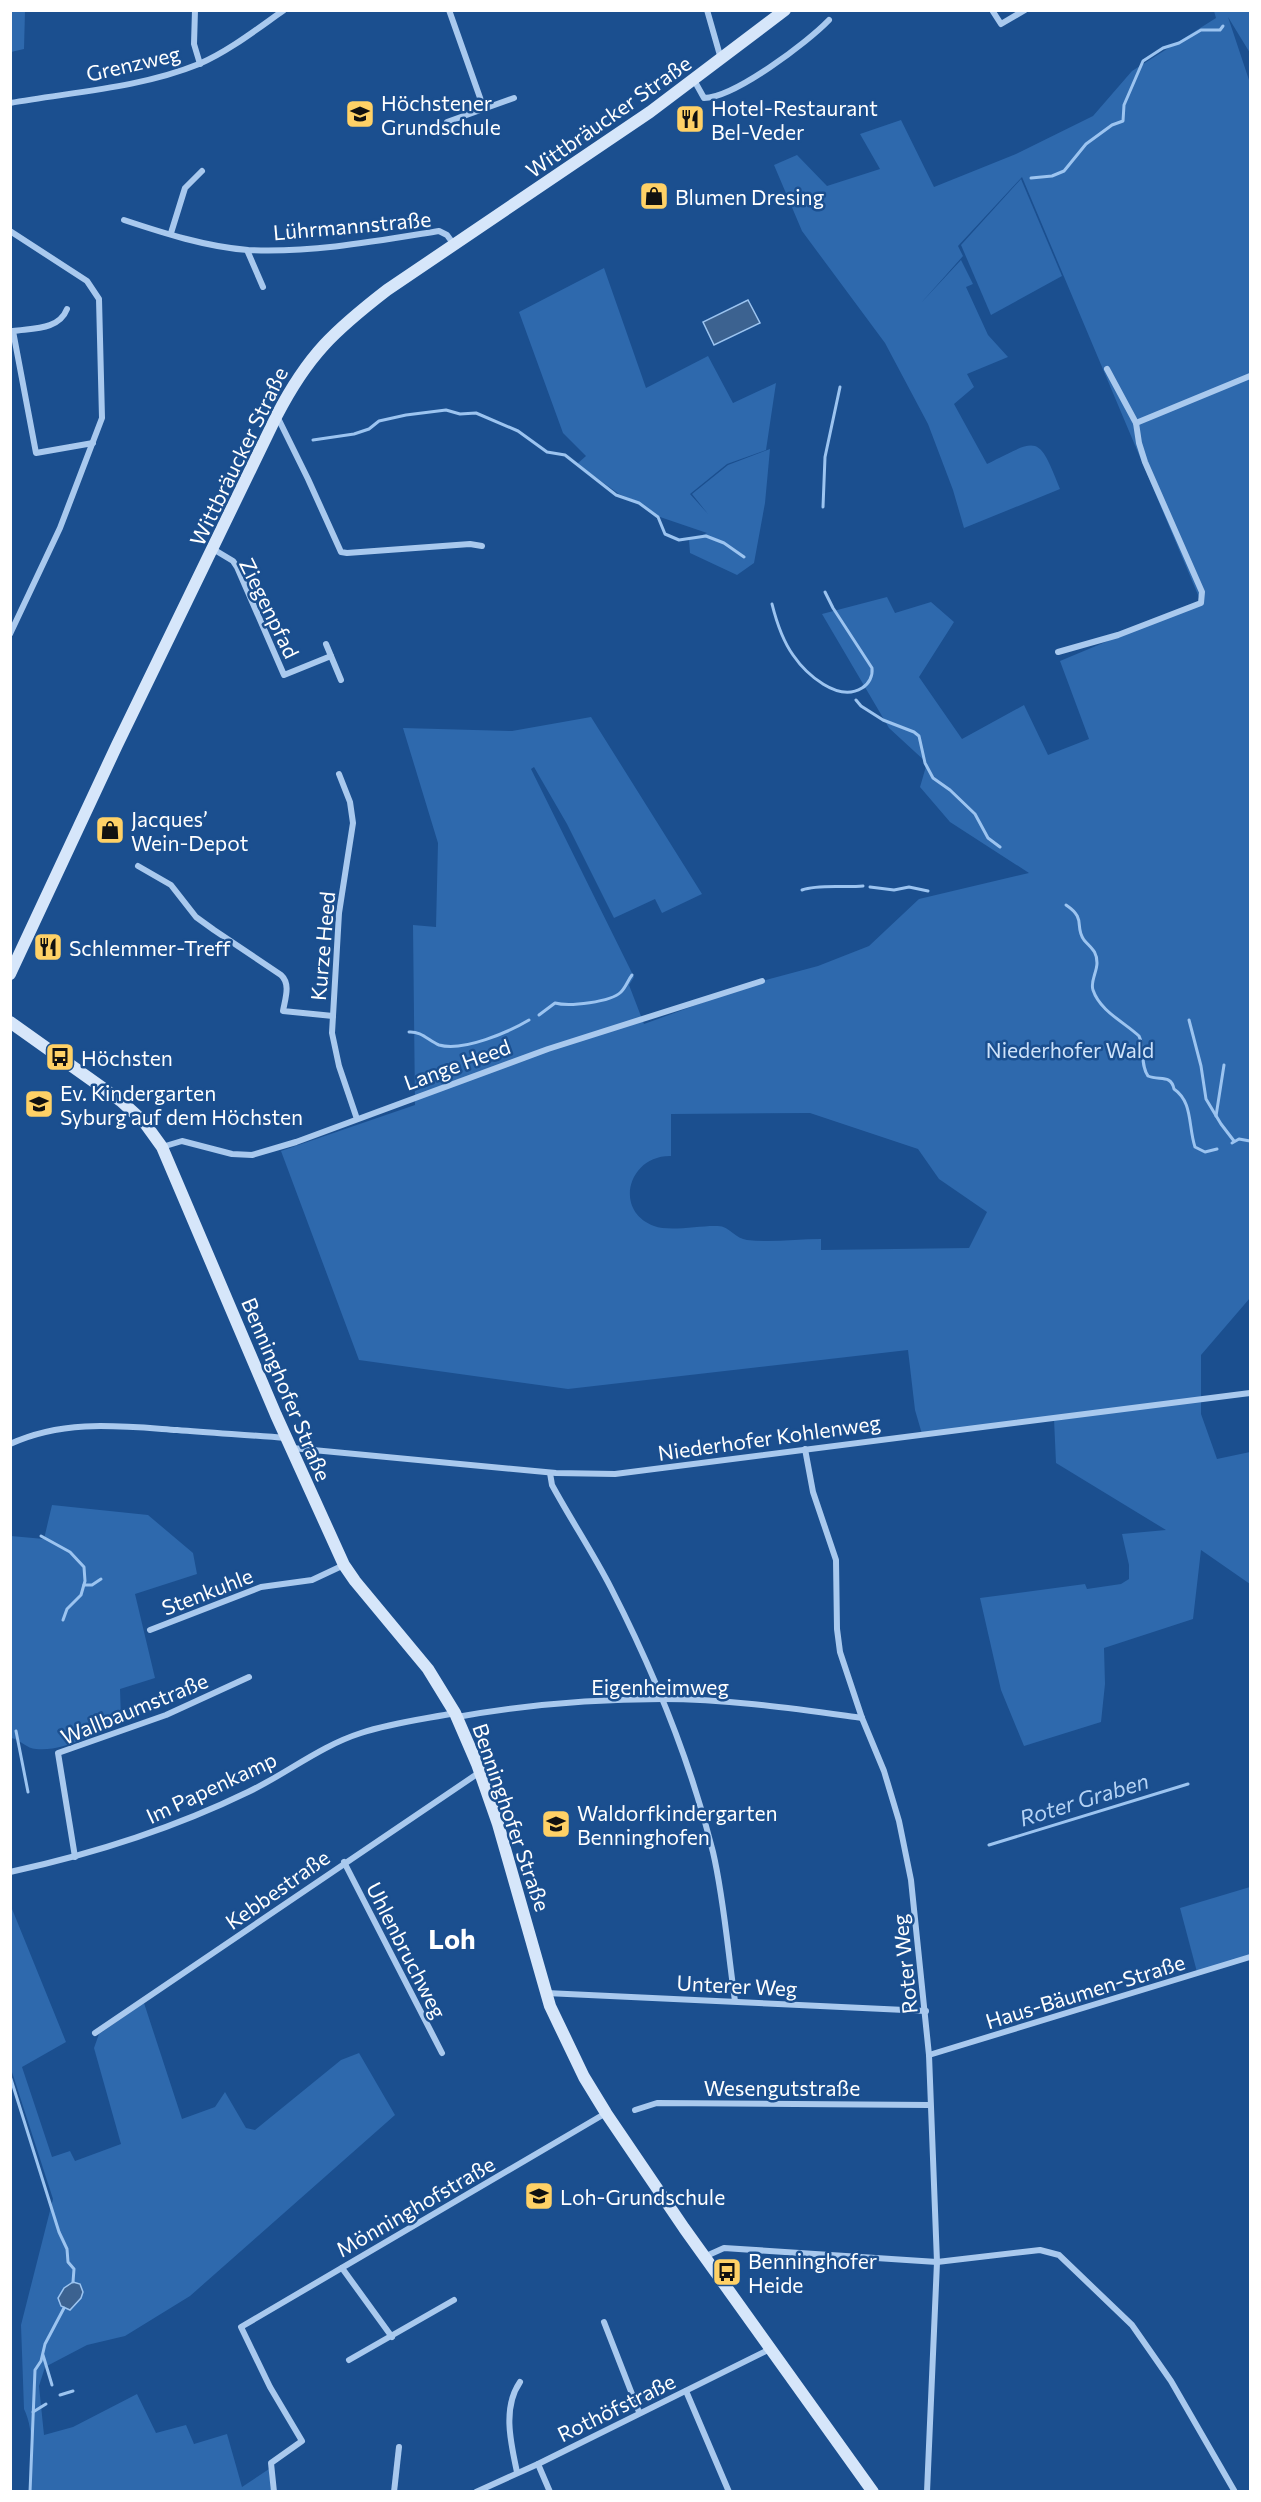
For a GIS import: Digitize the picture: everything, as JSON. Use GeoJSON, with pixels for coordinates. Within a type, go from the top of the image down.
{"type":"FeatureCollection","features":[{"type":"Feature","properties":{"kind":"main road","name":"Wittbräucker Straße"},"geometry":{"type":"LineString","coordinates":[[10,974],[117,745],[277,416],[306,364],[336,331],[387,290],[455,246],[694,81],[784,10]]}},
{"type":"Feature","properties":{"kind":"main road","name":"Benninghofer Straße"},"geometry":{"type":"LineString","coordinates":[[10,1022],[121,1101],[144,1122],[162,1148],[344,1565],[359,1587],[428,1669],[456,1715],[480,1772],[518,1891],[546,1993],[567,2046],[606,2113],[704,2257],[873,2492]]}},
{"type":"Feature","properties":{"kind":"street"},"geometry":{"type":"LineString","coordinates":[[195,10],[194,44],[200,64]]}},
{"type":"Feature","properties":{"kind":"street","name":"Grenzweg"},"geometry":{"type":"LineString","coordinates":[[10,103],[167,75],[200,64],[237,43],[284,10]]}},
{"type":"Feature","properties":{"kind":"street"},"geometry":{"type":"LineString","coordinates":[[449,10],[484,109]]}},
{"type":"Feature","properties":{"kind":"street"},"geometry":{"type":"LineString","coordinates":[[707,10],[721,60]]}},
{"type":"Feature","properties":{"kind":"street"},"geometry":{"type":"LineString","coordinates":[[992,10],[1001,24],[1024,10]]}},
{"type":"Feature","properties":{"kind":"street"},"geometry":{"type":"LineString","coordinates":[[694,81],[704,98],[714,98],[756,76],[803,43],[830,20]]}},
{"type":"Feature","properties":{"kind":"street"},"geometry":{"type":"LineString","coordinates":[[447,122],[514,98]]}},
{"type":"Feature","properties":{"kind":"street"},"geometry":{"type":"LineString","coordinates":[[171,233],[185,188],[202,171]]}},
{"type":"Feature","properties":{"kind":"street","name":"Lührmannstraße"},"geometry":{"type":"LineString","coordinates":[[124,220],[201,242],[247,250],[378,242],[439,231],[447,235],[455,246]]}},
{"type":"Feature","properties":{"kind":"street"},"geometry":{"type":"LineString","coordinates":[[10,231],[87,281],[99,299],[102,418],[60,528],[10,634]]}},
{"type":"Feature","properties":{"kind":"street","name":"Lührmannstraße"},"geometry":{"type":"LineString","coordinates":[[247,250],[263,287]]}},
{"type":"Feature","properties":{"kind":"street"},"geometry":{"type":"LineString","coordinates":[[67,309],[64,317],[55,324],[12,331],[36,453],[93,443]]}},
{"type":"Feature","properties":{"kind":"street"},"geometry":{"type":"LineString","coordinates":[[1058,652],[1118,635],[1201,603],[1203,598],[1146,462],[1139,443],[1136,423],[1107,369]]}},
{"type":"Feature","properties":{"kind":"street"},"geometry":{"type":"LineString","coordinates":[[1136,423],[1251,376]]}},
{"type":"Feature","properties":{"kind":"street"},"geometry":{"type":"LineString","coordinates":[[277,416],[340,552],[470,544],[482,546]]}},
{"type":"Feature","properties":{"kind":"street","name":"Ziegenpfad"},"geometry":{"type":"LineString","coordinates":[[213,549],[237,567],[284,675],[331,656]]}},
{"type":"Feature","properties":{"kind":"street","name":"Ziegenpfad"},"geometry":{"type":"LineString","coordinates":[[326,644],[340,680]]}},
{"type":"Feature","properties":{"kind":"street","name":"Kurze Heed"},"geometry":{"type":"LineString","coordinates":[[339,774],[350,801],[352,823],[339,913],[332,1033],[339,1066],[357,1119]]}},
{"type":"Feature","properties":{"kind":"street"},"geometry":{"type":"LineString","coordinates":[[138,866],[171,885],[196,916],[286,979],[283,1011],[333,1016]]}},
{"type":"Feature","properties":{"kind":"street","name":"Lange Heed"},"geometry":{"type":"LineString","coordinates":[[162,1148],[182,1141],[232,1154],[252,1155],[296,1142],[549,1049],[762,981]]}},
{"type":"Feature","properties":{"kind":"street","name":"Niederhofer Kohlenweg"},"geometry":{"type":"LineString","coordinates":[[10,1444],[27,1436],[56,1428],[91,1425],[289,1443],[550,1473],[615,1474],[1251,1393]]}},
{"type":"Feature","properties":{"kind":"street","name":"Roter Weg"},"geometry":{"type":"LineString","coordinates":[[805,1449],[813,1492],[836,1560],[837,1629],[840,1652],[862,1718],[884,1771],[899,1821],[911,1880],[929,2055],[929,2105],[937,2262],[927,2492]]}},
{"type":"Feature","properties":{"kind":"street"},"geometry":{"type":"LineString","coordinates":[[550,1473],[552,1485],[611,1587],[663,1699],[694,1786],[713,1855],[735,2001]]}},
{"type":"Feature","properties":{"kind":"street","name":"Stenkuhle"},"geometry":{"type":"LineString","coordinates":[[150,1630],[261,1587],[312,1580],[344,1565]]}},
{"type":"Feature","properties":{"kind":"street","name":"Wallbaumstraße"},"geometry":{"type":"LineString","coordinates":[[75,1857],[58,1753],[166,1715],[249,1677]]}},
{"type":"Feature","properties":{"kind":"street","name":"Eigenheimweg"},"geometry":{"type":"LineString","coordinates":[[456,1715],[567,1702],[663,1699],[754,1704],[862,1718]]}},
{"type":"Feature","properties":{"kind":"street","name":"Im Papenkamp"},"geometry":{"type":"LineString","coordinates":[[10,1872],[75,1857],[150,1833],[249,1792],[303,1760],[362,1732],[456,1715]]}},
{"type":"Feature","properties":{"kind":"street","name":"Kebbestraße"},"geometry":{"type":"LineString","coordinates":[[95,2033],[344,1862],[480,1772]]}},
{"type":"Feature","properties":{"kind":"street","name":"Uhlenbruchweg"},"geometry":{"type":"LineString","coordinates":[[344,1862],[442,2052]]}},
{"type":"Feature","properties":{"kind":"street","name":"Haus-Bäumen-Straße"},"geometry":{"type":"LineString","coordinates":[[929,2055],[1251,1958]]}},
{"type":"Feature","properties":{"kind":"street","name":"Unterer Weg"},"geometry":{"type":"LineString","coordinates":[[546,1993],[926,2011]]}},
{"type":"Feature","properties":{"kind":"street","name":"Wesengutstraße"},"geometry":{"type":"LineString","coordinates":[[635,2110],[657,2103],[929,2105]]}},
{"type":"Feature","properties":{"kind":"street","name":"Mönninghofstraße"},"geometry":{"type":"LineString","coordinates":[[274,2492],[271,2463],[302,2441],[270,2387],[241,2327],[606,2113]]}},
{"type":"Feature","properties":{"kind":"street"},"geometry":{"type":"LineString","coordinates":[[704,2257],[724,2248],[937,2262],[1040,2250],[1059,2255],[1131,2325],[1172,2381],[1235,2492]]}},
{"type":"Feature","properties":{"kind":"street"},"geometry":{"type":"LineString","coordinates":[[342,2268],[392,2337]]}},
{"type":"Feature","properties":{"kind":"street"},"geometry":{"type":"LineString","coordinates":[[349,2360],[454,2300]]}},
{"type":"Feature","properties":{"kind":"street"},"geometry":{"type":"LineString","coordinates":[[604,2322],[639,2412]]}},
{"type":"Feature","properties":{"kind":"street","name":"Rothöfstraße"},"geometry":{"type":"LineString","coordinates":[[476,2492],[538,2464],[770,2349]]}},
{"type":"Feature","properties":{"kind":"street"},"geometry":{"type":"LineString","coordinates":[[517,2472],[511,2447],[510,2418],[513,2392],[520,2382]]}},
{"type":"Feature","properties":{"kind":"street"},"geometry":{"type":"LineString","coordinates":[[686,2391],[729,2492]]}},
{"type":"Feature","properties":{"kind":"street"},"geometry":{"type":"LineString","coordinates":[[394,2492],[399,2447]]}},
{"type":"Feature","properties":{"kind":"street"},"geometry":{"type":"LineString","coordinates":[[538,2464],[550,2492]]}},
{"type":"Feature","properties":{"kind":"green space"},"geometry":{"type":"Polygon","coordinates":[[[11,10],[25,11],[24,49],[11,52],[11,10]]]}},
{"type":"Feature","properties":{"kind":"green space","name":"Niederhofer Wald"},"geometry":{"type":"Polygon","coordinates":[[[1214,11],[1250,11],[1250,53],[1228,17],[1250,83],[1250,1298],[1201,1355],[1201,1414],[1217,1459],[1250,1452],[1250,1584],[1201,1550],[1193,1619],[1104,1648],[1105,1684],[1101,1722],[1024,1746],[1001,1690],[980,1598],[1085,1584],[1087,1589],[1121,1584],[1129,1579],[1129,1565],[1122,1534],[1166,1530],[1056,1463],[1054,1419],[922,1434],[915,1410],[908,1350],[568,1389],[359,1360],[281,1151],[415,1105],[413,925],[436,927],[438,843],[403,728],[512,731],[591,717],[702,894],[662,913],[655,899],[614,918],[567,824],[534,767],[531,769],[634,977],[629,985],[644,1024],[762,981],[818,966],[869,946],[919,899],[1029,873],[950,822],[920,787],[927,763],[889,728],[822,614],[887,597],[895,613],[931,602],[954,622],[919,677],[962,739],[1024,705],[1048,755],[1089,739],[1060,661],[1201,602],[1022,177],[958,246],[963,256],[921,303],[961,260],[973,284],[966,287],[988,335],[1008,357],[967,374],[974,387],[954,404],[987,464],[1017,449],[1035,446],[1047,458],[1060,489],[964,528],[953,490],[928,424],[885,343],[802,231],[774,165],[797,155],[827,186],[880,169],[860,134],[901,120],[934,187],[1016,154],[1093,116],[1132,71],[1216,18],[1214,11]],[[810,1113],[671,1114],[671,1156],[656,1158],[644,1164],[631,1185],[630,1197],[633,1209],[641,1219],[661,1228],[718,1226],[726,1228],[743,1239],[756,1241],[821,1239],[821,1250],[969,1248],[987,1212],[939,1179],[918,1149],[810,1113]]]}},
{"type":"Feature","properties":{"kind":"green space"},"geometry":{"type":"Polygon","coordinates":[[[1021,179],[1062,276],[991,315],[961,245],[1021,179]]]}},
{"type":"Feature","properties":{"kind":"green space"},"geometry":{"type":"Polygon","coordinates":[[[604,268],[646,388],[708,356],[733,403],[776,383],[766,450],[727,464],[690,494],[708,514],[692,494],[728,465],[770,449],[765,503],[754,563],[737,575],[690,553],[689,540],[707,533],[660,517],[641,503],[619,494],[577,464],[586,456],[563,433],[519,312],[604,268]]]}},
{"type":"Feature","properties":{"kind":"green space"},"geometry":{"type":"Polygon","coordinates":[[[52,1505],[148,1515],[193,1553],[197,1574],[135,1594],[155,1678],[120,1689],[121,1719],[69,1744],[36,1749],[11,1738],[11,1536],[44,1539],[52,1505]]]}},
{"type":"Feature","properties":{"kind":"green space"},"geometry":{"type":"Polygon","coordinates":[[[1250,1887],[1250,1956],[1197,1972],[1180,1908],[1250,1887]]]}},
{"type":"Feature","properties":{"kind":"green space"},"geometry":{"type":"Polygon","coordinates":[[[10,1904],[66,2042],[22,2067],[52,2157],[70,2151],[75,2161],[121,2144],[94,2048],[99,2034],[144,2003],[182,2119],[215,2107],[225,2092],[246,2128],[255,2130],[341,2060],[359,2053],[395,2115],[190,2296],[125,2336],[87,2345],[45,2367],[39,2386],[44,2435],[73,2427],[137,2394],[156,2433],[186,2425],[194,2444],[227,2434],[242,2487],[269,2469],[271,2491],[29,2491],[31,2439],[24,2409],[21,2325],[53,2199],[11,2069],[10,1904]]]}},
{"type":"Feature","properties":{"kind":"shaded area"},"geometry":{"type":"Polygon","coordinates":[[[748,300],[760,323],[714,345],[703,322],[748,300]]]}},
{"type":"Feature","properties":{"kind":"shaded area"},"geometry":{"type":"Polygon","coordinates":[[[73,2282],[80,2284],[83,2292],[81,2298],[70,2310],[61,2306],[58,2298],[64,2288],[73,2282]]]}},
{"type":"Feature","properties":{"kind":"waterway"},"geometry":{"type":"LineString","coordinates":[[1031,178],[1052,176],[1064,171],[1086,144],[1112,125],[1123,121],[1124,105],[1143,61],[1163,48],[1179,43],[1201,30],[1220,30],[1223,26]]}},
{"type":"Feature","properties":{"kind":"waterway"},"geometry":{"type":"LineString","coordinates":[[823,507],[825,457],[840,387]]}},
{"type":"Feature","properties":{"kind":"waterway"},"geometry":{"type":"LineString","coordinates":[[313,440],[354,434],[369,429],[379,421],[406,415],[446,410],[460,414],[476,413],[518,431],[547,452],[565,455],[616,495],[639,503],[658,517],[665,534],[679,540],[706,536],[724,543],[744,557]]}},
{"type":"Feature","properties":{"kind":"waterway"},"geometry":{"type":"LineString","coordinates":[[772,604],[789,649],[806,670],[814,678],[833,689],[853,692],[867,684],[872,668],[825,592]]}},
{"type":"Feature","properties":{"kind":"waterway"},"geometry":{"type":"LineString","coordinates":[[856,700],[861,706],[883,720],[919,736],[925,763],[933,778],[950,790],[975,814],[988,838],[1000,847]]}},
{"type":"Feature","properties":{"kind":"waterway","name":"Lange Heed"},"geometry":{"type":"LineString","coordinates":[[802,890],[816,887],[863,886]]}},
{"type":"Feature","properties":{"kind":"waterway","name":"Lange Heed"},"geometry":{"type":"LineString","coordinates":[[870,887],[894,890],[909,887],[928,891]]}},
{"type":"Feature","properties":{"kind":"waterway"},"geometry":{"type":"LineString","coordinates":[[1066,905],[1076,914],[1081,935],[1096,955],[1097,966],[1092,987],[1096,997],[1107,1010],[1139,1036],[1144,1067],[1148,1076],[1170,1081],[1180,1094],[1189,1115],[1195,1147],[1205,1152],[1217,1149]]}},
{"type":"Feature","properties":{"kind":"waterway","name":"Lange Heed"},"geometry":{"type":"LineString","coordinates":[[539,1015],[555,1003],[590,1003],[616,996],[623,990],[632,975]]}},
{"type":"Feature","properties":{"kind":"waterway","name":"Lange Heed"},"geometry":{"type":"LineString","coordinates":[[409,1032],[421,1035],[439,1045],[460,1046],[486,1040],[529,1020]]}},
{"type":"Feature","properties":{"kind":"waterway"},"geometry":{"type":"LineString","coordinates":[[1189,1020],[1201,1066],[1206,1099],[1234,1141]]}},
{"type":"Feature","properties":{"kind":"waterway"},"geometry":{"type":"LineString","coordinates":[[1216,1116],[1224,1065]]}},
{"type":"Feature","properties":{"kind":"waterway"},"geometry":{"type":"LineString","coordinates":[[1232,1143],[1239,1139],[1250,1141]]}},
{"type":"Feature","properties":{"kind":"waterway"},"geometry":{"type":"LineString","coordinates":[[41,1536],[70,1552],[84,1567],[85,1581],[81,1595],[67,1609],[63,1620]]}},
{"type":"Feature","properties":{"kind":"waterway"},"geometry":{"type":"LineString","coordinates":[[84,1585],[92,1585],[101,1579]]}},
{"type":"Feature","properties":{"kind":"waterway"},"geometry":{"type":"LineString","coordinates":[[16,1731],[28,1792]]}},
{"type":"Feature","properties":{"kind":"waterway","name":"Roter Graben"},"geometry":{"type":"LineString","coordinates":[[989,1845],[1188,1784]]}},
{"type":"Feature","properties":{"kind":"waterway"},"geometry":{"type":"LineString","coordinates":[[10,2076],[59,2232],[67,2249],[68,2262],[74,2269],[73,2282]]}},
{"type":"Feature","properties":{"kind":"waterway"},"geometry":{"type":"LineString","coordinates":[[30,2492],[35,2370],[41,2361],[45,2344],[64,2308]]}},
{"type":"Feature","properties":{"kind":"waterway"},"geometry":{"type":"LineString","coordinates":[[43,2355],[52,2385]]}},
{"type":"Feature","properties":{"kind":"waterway"},"geometry":{"type":"LineString","coordinates":[[60,2395],[73,2391]]}},
{"type":"Feature","properties":{"kind":"waterway"},"geometry":{"type":"LineString","coordinates":[[33,2412],[46,2404]]}},
{"type":"Feature","properties":{"kind":"place","name":"Höchstener Grundschule"},"geometry":{"type":"Point","coordinates":[360,114]}},
{"type":"Feature","properties":{"kind":"place","name":"Hotel-Restaurant Bel-Veder"},"geometry":{"type":"Point","coordinates":[690,119]}},
{"type":"Feature","properties":{"kind":"place","name":"Blumen Dresing"},"geometry":{"type":"Point","coordinates":[654,196]}},
{"type":"Feature","properties":{"kind":"place","name":"Jacques’ Wein-Depot"},"geometry":{"type":"Point","coordinates":[110,830]}},
{"type":"Feature","properties":{"kind":"place","name":"Schlemmer-Treff"},"geometry":{"type":"Point","coordinates":[48,947]}},
{"type":"Feature","properties":{"kind":"place","name":"Höchsten"},"geometry":{"type":"Point","coordinates":[60,1057]}},
{"type":"Feature","properties":{"kind":"place","name":"Ev. Kindergarten Syburg auf dem Höchsten"},"geometry":{"type":"Point","coordinates":[39,1104]}},
{"type":"Feature","properties":{"kind":"place","name":"Waldorfkindergarten Benninghofen"},"geometry":{"type":"Point","coordinates":[556,1824]}},
{"type":"Feature","properties":{"kind":"place","name":"Loh-Grundschule"},"geometry":{"type":"Point","coordinates":[539,2196]}},
{"type":"Feature","properties":{"kind":"place","name":"Benninghofer Heide"},"geometry":{"type":"Point","coordinates":[727,2272]}},
{"type":"Feature","properties":{"kind":"district","name":"Loh"},"geometry":{"type":"Point","coordinates":[452,1938]}}]}
